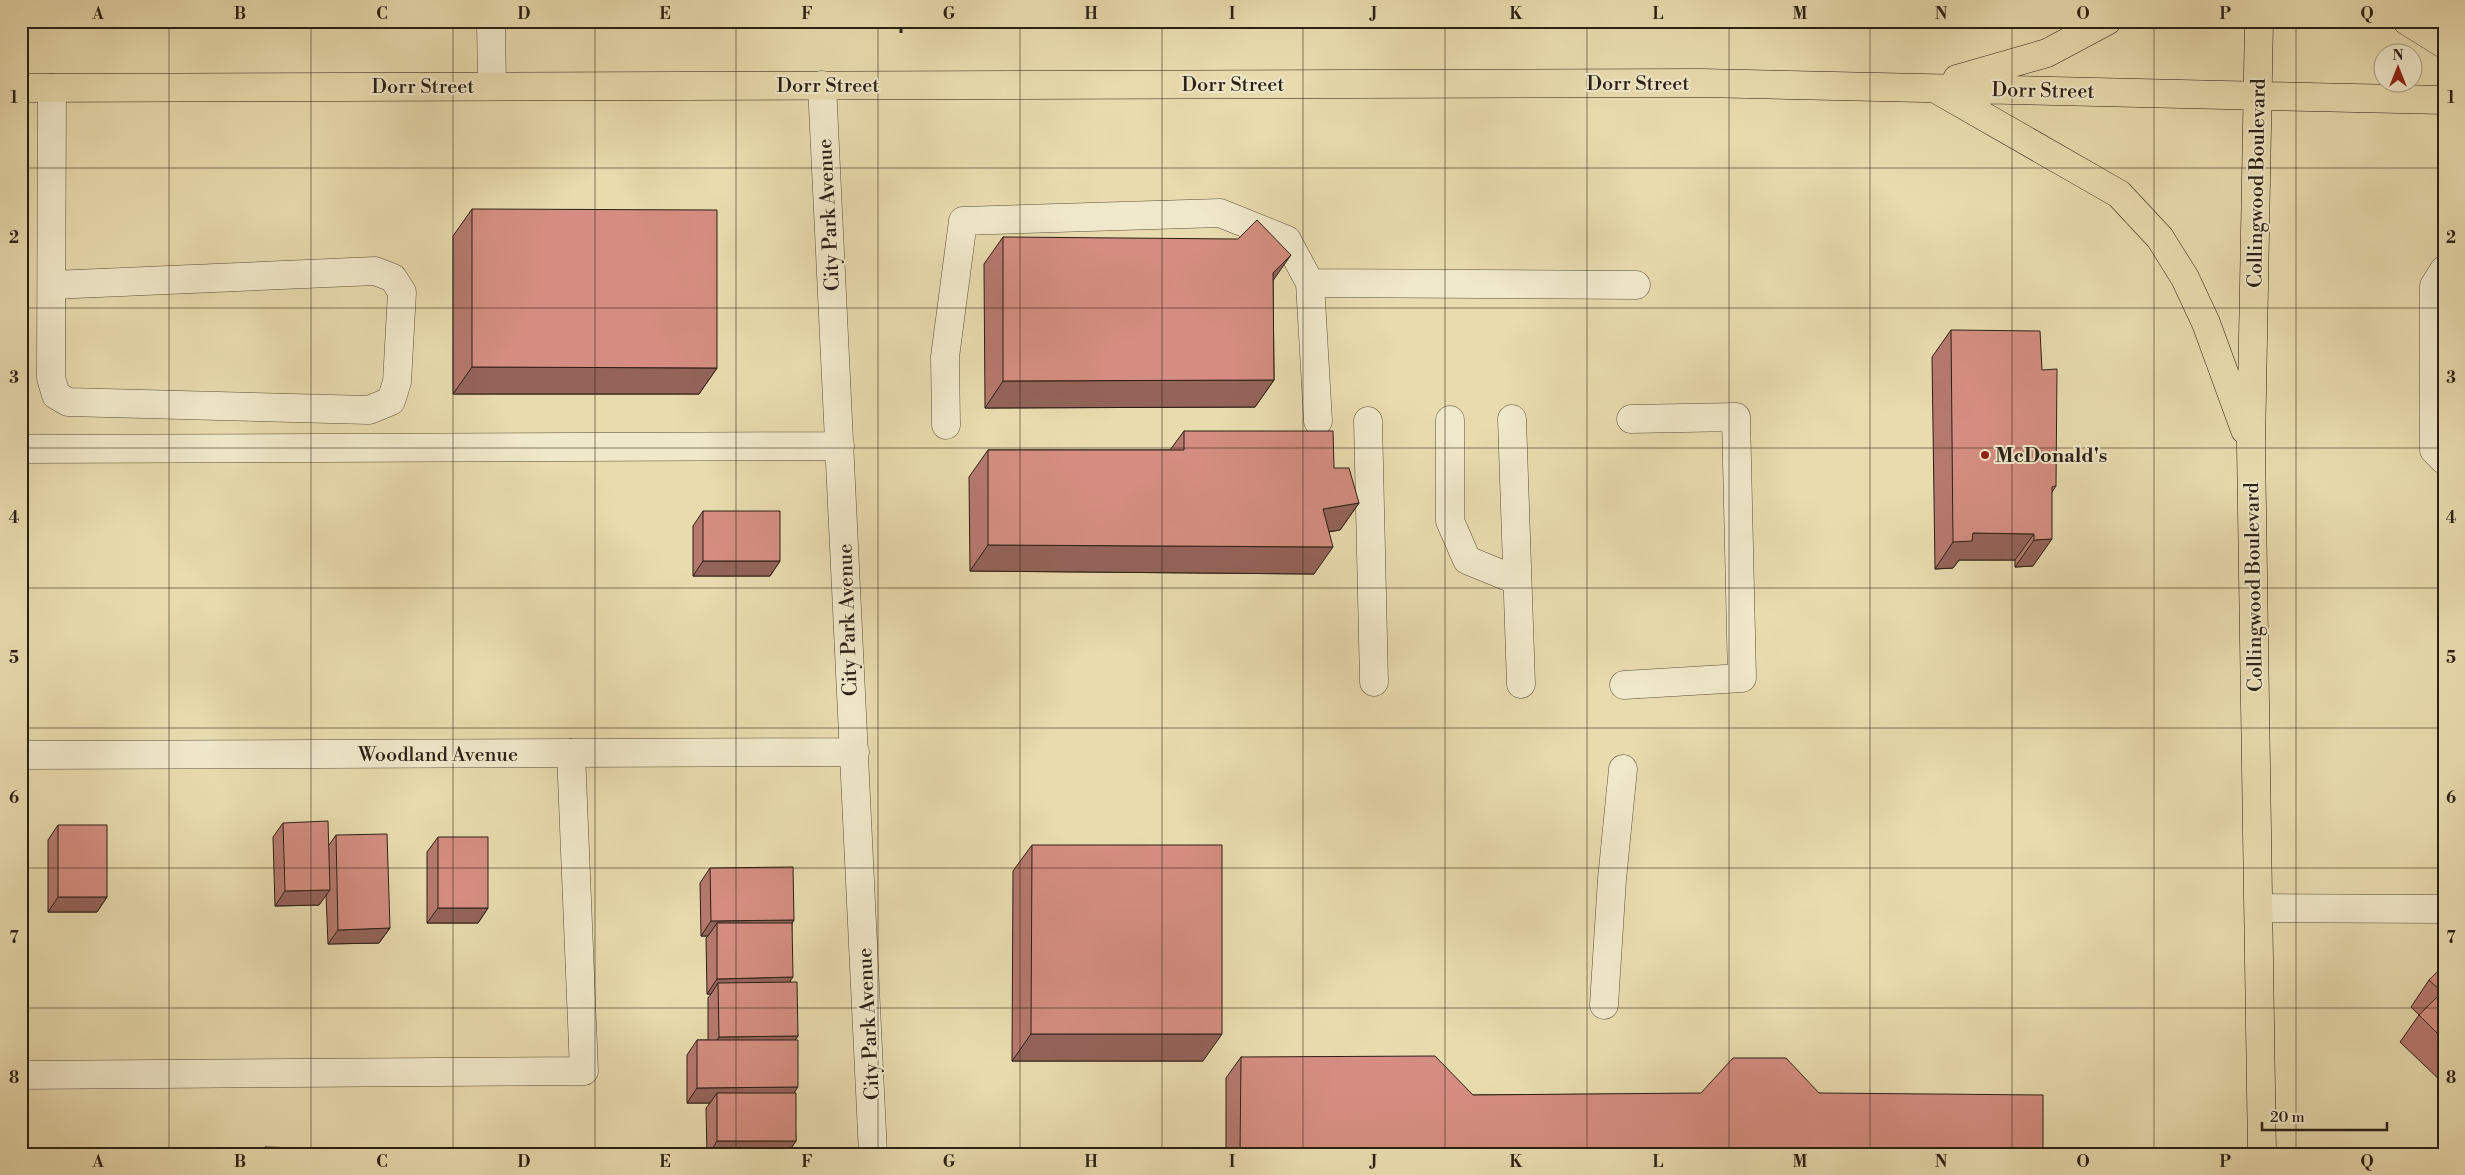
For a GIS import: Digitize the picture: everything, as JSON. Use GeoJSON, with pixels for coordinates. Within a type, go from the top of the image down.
{"type":"FeatureCollection","features":[{"type":"Feature","properties":{"kind":"main road"},"geometry":{"type":"LineString","coordinates":[[1932,87],[2047,53],[2107,21]]}},
{"type":"Feature","properties":{"kind":"main road","name":"Collingwood Boulevard"},"geometry":{"type":"LineString","coordinates":[[2259,21],[2251,445],[2262,1154]]}},
{"type":"Feature","properties":{"kind":"main road"},"geometry":{"type":"LineString","coordinates":[[2407,21],[2444,44]]}},
{"type":"Feature","properties":{"kind":"main road","name":"Dorr Street"},"geometry":{"type":"LineString","coordinates":[[21,88],[1701,83],[2444,100]]}},
{"type":"Feature","properties":{"kind":"main road"},"geometry":{"type":"LineString","coordinates":[[1932,87],[2119,194],[2160,238],[2185,278],[2206,323],[2251,445]]}},
{"type":"Feature","properties":{"kind":"street"},"geometry":{"type":"LineString","coordinates":[[491,21],[492,86]]}},
{"type":"Feature","properties":{"kind":"street","name":"City Park Avenue"},"geometry":{"type":"LineString","coordinates":[[822,85],[840,446],[849,685],[855,752],[873,1154]]}},
{"type":"Feature","properties":{"kind":"street"},"geometry":{"type":"LineString","coordinates":[[52,88],[51,378],[56,395],[68,402],[370,410],[391,401],[397,382],[402,292],[393,278],[375,271],[52,285]]}},
{"type":"Feature","properties":{"kind":"street"},"geometry":{"type":"LineString","coordinates":[[946,425],[945,357],[963,222],[1220,213],[1287,240],[1310,283],[1318,422]]}},
{"type":"Feature","properties":{"kind":"street"},"geometry":{"type":"LineString","coordinates":[[2444,270],[2434,286],[2434,450],[2444,460]]}},
{"type":"Feature","properties":{"kind":"street"},"geometry":{"type":"LineString","coordinates":[[1310,283],[1636,285]]}},
{"type":"Feature","properties":{"kind":"street"},"geometry":{"type":"LineString","coordinates":[[1624,685],[1742,678],[1736,417],[1631,419]]}},
{"type":"Feature","properties":{"kind":"street"},"geometry":{"type":"LineString","coordinates":[[1512,419],[1520,684]]}},
{"type":"Feature","properties":{"kind":"street"},"geometry":{"type":"LineString","coordinates":[[1450,420],[1450,522],[1467,560],[1516,580]]}},
{"type":"Feature","properties":{"kind":"street"},"geometry":{"type":"LineString","coordinates":[[1368,422],[1374,682]]}},
{"type":"Feature","properties":{"kind":"street"},"geometry":{"type":"LineString","coordinates":[[21,449],[840,446]]}},
{"type":"Feature","properties":{"kind":"street","name":"Woodland Avenue"},"geometry":{"type":"LineString","coordinates":[[21,755],[855,752]]}},
{"type":"Feature","properties":{"kind":"street"},"geometry":{"type":"LineString","coordinates":[[21,1075],[584,1072],[570,753]]}},
{"type":"Feature","properties":{"kind":"street"},"geometry":{"type":"LineString","coordinates":[[1604,1005],[1612,879],[1623,769]]}},
{"type":"Feature","properties":{"kind":"street"},"geometry":{"type":"LineString","coordinates":[[2259,908],[2444,909]]}},
{"type":"Feature","properties":{"kind":"path"},"geometry":{"type":"LineString","coordinates":[[901,21],[901,33]]}},
{"type":"Feature","properties":{"kind":"building"},"geometry":{"type":"Polygon","coordinates":[[[472,209],[717,210],[717,368],[472,367],[472,209]]]}},
{"type":"Feature","properties":{"kind":"building"},"geometry":{"type":"Polygon","coordinates":[[[1257,220],[1291,255],[1273,273],[1274,380],[1003,381],[1003,237],[1238,239],[1257,220]]]}},
{"type":"Feature","properties":{"kind":"building","name":"McDonald's"},"geometry":{"type":"Polygon","coordinates":[[[1951,330],[2040,331],[2042,370],[2057,369],[2056,486],[2052,487],[2052,539],[2034,540],[2034,534],[1973,533],[1972,541],[1953,542],[1951,330]]]}},
{"type":"Feature","properties":{"kind":"building"},"geometry":{"type":"Polygon","coordinates":[[[1184,431],[1333,431],[1334,468],[1349,468],[1359,503],[1323,509],[1333,547],[988,545],[988,450],[1184,450],[1184,431]]]}},
{"type":"Feature","properties":{"kind":"building"},"geometry":{"type":"Polygon","coordinates":[[[703,511],[780,511],[780,561],[703,561],[703,511]]]}},
{"type":"Feature","properties":{"kind":"building"},"geometry":{"type":"Polygon","coordinates":[[[328,821],[330,890],[285,891],[283,823],[328,821]]]}},
{"type":"Feature","properties":{"kind":"building"},"geometry":{"type":"Polygon","coordinates":[[[58,825],[107,825],[107,897],[58,897],[58,825]]]}},
{"type":"Feature","properties":{"kind":"building"},"geometry":{"type":"Polygon","coordinates":[[[387,834],[390,928],[338,930],[336,835],[387,834]]]}},
{"type":"Feature","properties":{"kind":"building"},"geometry":{"type":"Polygon","coordinates":[[[438,837],[488,837],[488,908],[438,908],[438,837]]]}},
{"type":"Feature","properties":{"kind":"building"},"geometry":{"type":"Polygon","coordinates":[[[1032,845],[1222,845],[1222,1034],[1031,1034],[1032,845]]]}},
{"type":"Feature","properties":{"kind":"building"},"geometry":{"type":"Polygon","coordinates":[[[793,867],[794,920],[711,921],[710,868],[793,867]]]}},
{"type":"Feature","properties":{"kind":"building"},"geometry":{"type":"Polygon","coordinates":[[[717,923],[792,923],[793,977],[717,979],[717,923]]]}},
{"type":"Feature","properties":{"kind":"building"},"geometry":{"type":"Polygon","coordinates":[[[2444,965],[2444,1040],[2419,1015],[2442,992],[2429,980],[2444,965]]]}},
{"type":"Feature","properties":{"kind":"building"},"geometry":{"type":"Polygon","coordinates":[[[797,982],[798,1036],[719,1037],[718,983],[797,982]]]}},
{"type":"Feature","properties":{"kind":"building"},"geometry":{"type":"Polygon","coordinates":[[[697,1040],[798,1040],[798,1087],[697,1088],[697,1040]]]}},
{"type":"Feature","properties":{"kind":"building"},"geometry":{"type":"Polygon","coordinates":[[[1435,1056],[1473,1095],[1701,1093],[1733,1058],[1786,1058],[1819,1093],[2043,1095],[2043,1154],[1240,1154],[1241,1057],[1435,1056]]]}},
{"type":"Feature","properties":{"kind":"building"},"geometry":{"type":"Polygon","coordinates":[[[717,1093],[796,1093],[796,1141],[717,1141],[717,1093]]]}},
{"type":"Feature","properties":{"kind":"building"},"geometry":{"type":"Polygon","coordinates":[[[265,1147],[299,1148],[299,1154],[265,1154],[265,1147]]]}},
{"type":"Feature","properties":{"kind":"place","name":"McDonald's"},"geometry":{"type":"Point","coordinates":[1985,455]}}]}
